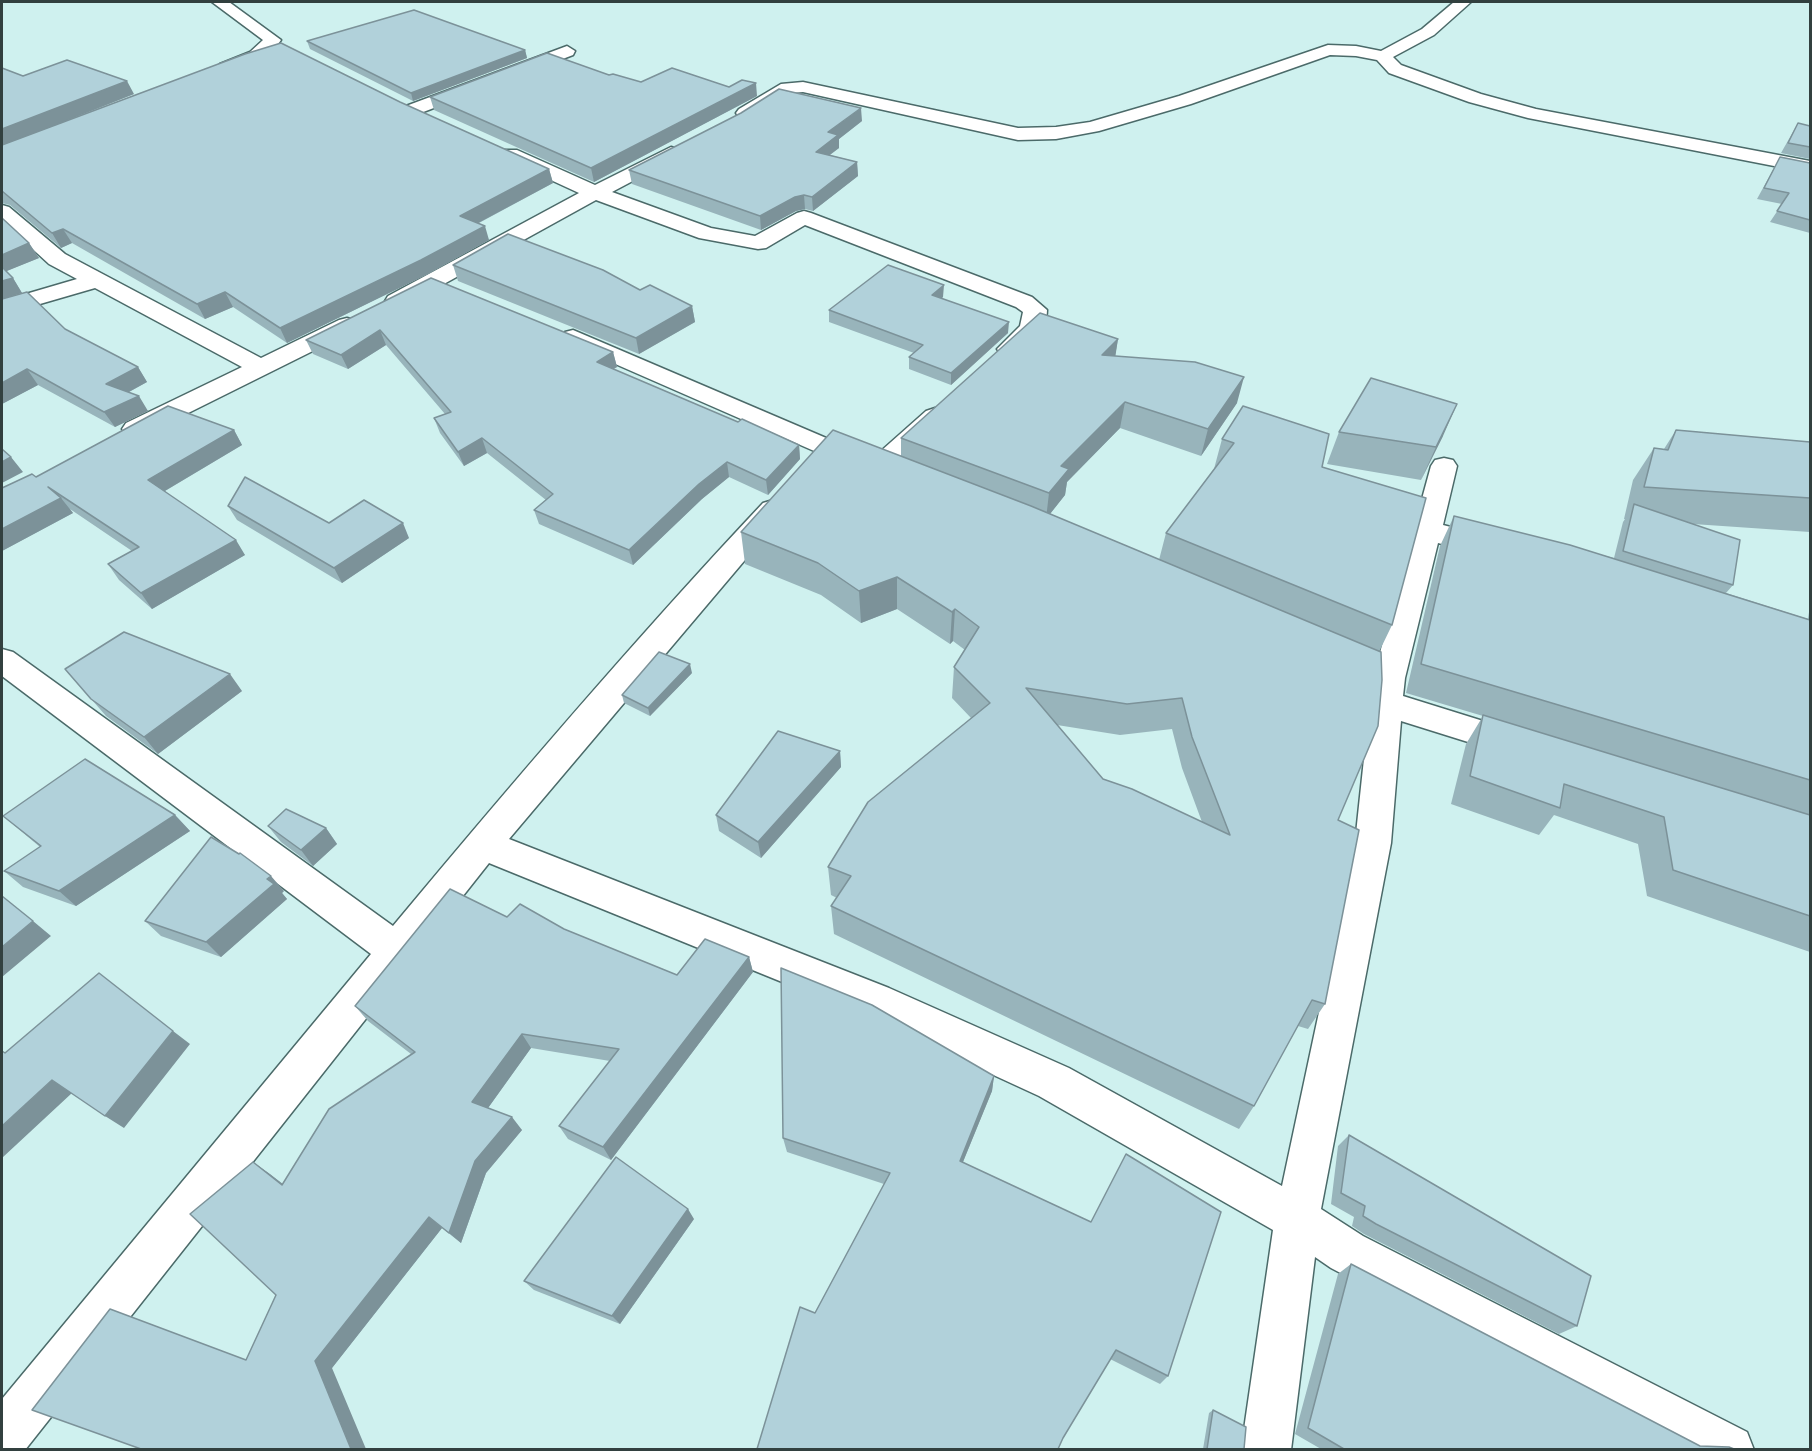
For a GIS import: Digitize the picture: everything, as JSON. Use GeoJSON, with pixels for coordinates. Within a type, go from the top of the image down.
{"type":"FeatureCollection","features":[{"type":"Feature","properties":{"kind":"street"},"geometry":{"type":"LineString","coordinates":[[220,2],[273,40],[295,51]]}},
{"type":"Feature","properties":{"kind":"street"},"geometry":{"type":"LineString","coordinates":[[1383,56],[1428,32],[1463,2]]}},
{"type":"Feature","properties":{"kind":"street"},"geometry":{"type":"LineString","coordinates":[[208,75],[256,56],[273,40]]}},
{"type":"Feature","properties":{"kind":"street"},"geometry":{"type":"LineString","coordinates":[[734,120],[788,88],[803,87],[1018,134],[1056,133],[1092,127],[1185,100],[1328,50],[1356,51],[1383,56],[1395,69],[1475,98],[1534,114],[1810,166]]}},
{"type":"Feature","properties":{"kind":"street"},"geometry":{"type":"LineString","coordinates":[[412,110],[567,51]]}},
{"type":"Feature","properties":{"kind":"street"},"geometry":{"type":"LineString","coordinates":[[390,99],[444,124]]}},
{"type":"Feature","properties":{"kind":"street"},"geometry":{"type":"LineString","coordinates":[[487,144],[595,193],[706,234],[758,243],[804,217],[1024,302],[1035,310],[1036,319],[1030,330],[997,360]]}},
{"type":"Feature","properties":{"kind":"street"},"geometry":{"type":"LineString","coordinates":[[117,438],[435,282],[685,146]]}},
{"type":"Feature","properties":{"kind":"street"},"geometry":{"type":"LineString","coordinates":[[2,212],[57,259],[261,367]]}},
{"type":"Feature","properties":{"kind":"street"},"geometry":{"type":"LineString","coordinates":[[2,308],[98,280]]}},
{"type":"Feature","properties":{"kind":"street"},"geometry":{"type":"LineString","coordinates":[[435,282],[466,294]]}},
{"type":"Feature","properties":{"kind":"street"},"geometry":{"type":"LineString","coordinates":[[548,328],[811,468],[878,468],[910,480]]}},
{"type":"Feature","properties":{"kind":"street"},"geometry":{"type":"LineString","coordinates":[[878,468],[955,399]]}},
{"type":"Feature","properties":{"kind":"street"},"geometry":{"type":"LineString","coordinates":[[1266,1449],[1297,1219],[1373,843],[1388,691],[1444,466]]}},
{"type":"Feature","properties":{"kind":"street"},"geometry":{"type":"LineString","coordinates":[[2,1438],[483,844],[730,556],[811,468]]}},
{"type":"Feature","properties":{"kind":"street"},"geometry":{"type":"LineString","coordinates":[[1429,531],[1516,553]]}},
{"type":"Feature","properties":{"kind":"street"},"geometry":{"type":"LineString","coordinates":[[1312,645],[1388,691],[1544,752]]}},
{"type":"Feature","properties":{"kind":"street"},"geometry":{"type":"LineString","coordinates":[[2,660],[396,950]]}},
{"type":"Feature","properties":{"kind":"street"},"geometry":{"type":"LineString","coordinates":[[483,844],[875,1000],[1054,1082],[1297,1219],[1347,1252],[1729,1449]]}},
{"type":"Feature","properties":{"kind":"building"},"geometry":{"type":"Polygon","coordinates":[[[414,10],[525,50],[411,93],[307,41],[414,10]]]}},
{"type":"Feature","properties":{"kind":"building"},"geometry":{"type":"Polygon","coordinates":[[[281,43],[400,102],[549,169],[460,216],[485,226],[421,260],[280,328],[225,292],[197,304],[63,229],[52,233],[2,191],[2,145],[245,54],[281,43]]]}},
{"type":"Feature","properties":{"kind":"building"},"geometry":{"type":"Polygon","coordinates":[[[547,53],[609,75],[613,74],[641,82],[672,68],[729,87],[742,80],[756,83],[591,168],[430,97],[547,53]]]}},
{"type":"Feature","properties":{"kind":"building"},"geometry":{"type":"Polygon","coordinates":[[[67,60],[127,81],[2,129],[2,68],[23,76],[67,60]]]}},
{"type":"Feature","properties":{"kind":"building"},"geometry":{"type":"Polygon","coordinates":[[[779,89],[861,108],[828,132],[838,135],[816,152],[857,162],[812,197],[804,195],[795,197],[760,216],[629,170],[741,113],[779,89]]]}},
{"type":"Feature","properties":{"kind":"building"},"geometry":{"type":"Polygon","coordinates":[[[1798,123],[1810,126],[1810,147],[1788,143],[1798,123]]]}},
{"type":"Feature","properties":{"kind":"building"},"geometry":{"type":"Polygon","coordinates":[[[1780,157],[1810,163],[1810,220],[1777,211],[1789,193],[1764,188],[1780,157]]]}},
{"type":"Feature","properties":{"kind":"building"},"geometry":{"type":"Polygon","coordinates":[[[2,218],[29,243],[2,255],[2,218]]]}},
{"type":"Feature","properties":{"kind":"building"},"geometry":{"type":"Polygon","coordinates":[[[508,234],[603,270],[640,290],[650,285],[692,306],[636,338],[453,265],[508,234]]]}},
{"type":"Feature","properties":{"kind":"building"},"geometry":{"type":"Polygon","coordinates":[[[888,265],[944,285],[932,295],[1009,322],[951,373],[909,357],[923,345],[829,310],[888,265]]]}},
{"type":"Feature","properties":{"kind":"building"},"geometry":{"type":"Polygon","coordinates":[[[2,267],[13,278],[2,281],[2,267]]]}},
{"type":"Feature","properties":{"kind":"building"},"geometry":{"type":"Polygon","coordinates":[[[431,278],[613,352],[597,362],[738,422],[742,419],[799,445],[766,480],[727,462],[699,484],[629,550],[534,510],[553,494],[482,438],[458,452],[434,418],[451,412],[380,330],[341,355],[306,340],[431,278]]]}},
{"type":"Feature","properties":{"kind":"building"},"geometry":{"type":"Polygon","coordinates":[[[27,292],[65,329],[138,367],[106,384],[139,396],[104,412],[27,369],[2,383],[2,299],[27,292]]]}},
{"type":"Feature","properties":{"kind":"building"},"geometry":{"type":"Polygon","coordinates":[[[1040,313],[1118,339],[1102,355],[1195,362],[1244,377],[1208,429],[1125,402],[1061,466],[1069,469],[1049,493],[901,438],[1040,313]]]}},
{"type":"Feature","properties":{"kind":"building"},"geometry":{"type":"Polygon","coordinates":[[[1371,378],[1457,404],[1436,447],[1339,432],[1371,378]]]}},
{"type":"Feature","properties":{"kind":"building"},"geometry":{"type":"Polygon","coordinates":[[[168,406],[234,430],[148,480],[236,540],[141,593],[108,564],[139,547],[48,487],[61,498],[2,529],[2,488],[32,474],[36,477],[168,406]]]}},
{"type":"Feature","properties":{"kind":"building"},"geometry":{"type":"Polygon","coordinates":[[[1243,406],[1329,434],[1322,467],[1426,498],[1392,625],[1166,533],[1234,443],[1222,439],[1243,406]]]}},
{"type":"Feature","properties":{"kind":"building"},"geometry":{"type":"Polygon","coordinates":[[[833,430],[1031,506],[1381,652],[1382,680],[1378,726],[1338,820],[1359,830],[1325,1004],[1312,1000],[1254,1106],[831,906],[851,876],[828,867],[868,802],[990,703],[954,667],[979,627],[955,609],[952,612],[897,577],[859,591],[818,563],[741,532],[833,430]],[[1026,688],[1103,779],[1132,789],[1230,835],[1192,737],[1182,698],[1127,704],[1026,688]]]}},
{"type":"Feature","properties":{"kind":"building"},"geometry":{"type":"Polygon","coordinates":[[[1676,430],[1810,442],[1810,498],[1644,487],[1654,448],[1668,450],[1676,430]]]}},
{"type":"Feature","properties":{"kind":"building"},"geometry":{"type":"Polygon","coordinates":[[[2,449],[11,457],[2,462],[2,449]]]}},
{"type":"Feature","properties":{"kind":"building"},"geometry":{"type":"Polygon","coordinates":[[[245,477],[329,523],[364,500],[403,523],[334,568],[228,506],[245,477]]]}},
{"type":"Feature","properties":{"kind":"building"},"geometry":{"type":"Polygon","coordinates":[[[1634,504],[1740,540],[1733,585],[1623,551],[1634,504]]]}},
{"type":"Feature","properties":{"kind":"building"},"geometry":{"type":"Polygon","coordinates":[[[1454,516],[1570,545],[1810,620],[1810,780],[1421,664],[1454,516]]]}},
{"type":"Feature","properties":{"kind":"building"},"geometry":{"type":"Polygon","coordinates":[[[124,632],[230,674],[144,737],[91,699],[65,669],[124,632]]]}},
{"type":"Feature","properties":{"kind":"building"},"geometry":{"type":"Polygon","coordinates":[[[659,652],[690,664],[648,708],[622,695],[659,652]]]}},
{"type":"Feature","properties":{"kind":"building"},"geometry":{"type":"Polygon","coordinates":[[[1483,715],[1810,815],[1810,916],[1673,870],[1664,817],[1564,784],[1560,808],[1470,776],[1483,715]]]}},
{"type":"Feature","properties":{"kind":"building"},"geometry":{"type":"Polygon","coordinates":[[[778,731],[840,751],[758,842],[716,815],[778,731]]]}},
{"type":"Feature","properties":{"kind":"building"},"geometry":{"type":"Polygon","coordinates":[[[85,759],[175,815],[59,891],[4,871],[41,846],[3,816],[85,759]]]}},
{"type":"Feature","properties":{"kind":"building"},"geometry":{"type":"Polygon","coordinates":[[[286,809],[326,828],[301,850],[268,826],[286,809]]]}},
{"type":"Feature","properties":{"kind":"building"},"geometry":{"type":"Polygon","coordinates":[[[211,837],[240,853],[271,876],[267,879],[274,884],[206,942],[145,921],[211,837]]]}},
{"type":"Feature","properties":{"kind":"building"},"geometry":{"type":"Polygon","coordinates":[[[450,889],[507,917],[520,904],[564,929],[677,975],[705,939],[749,957],[603,1147],[559,1126],[619,1049],[522,1034],[472,1102],[512,1117],[475,1161],[449,1233],[429,1217],[315,1361],[351,1449],[141,1449],[32,1410],[110,1309],[246,1360],[276,1295],[190,1214],[253,1162],[282,1185],[329,1109],[415,1052],[355,1006],[450,889]]]}},
{"type":"Feature","properties":{"kind":"building"},"geometry":{"type":"Polygon","coordinates":[[[2,896],[33,921],[2,947],[2,896]]]}},
{"type":"Feature","properties":{"kind":"building"},"geometry":{"type":"Polygon","coordinates":[[[781,968],[872,1005],[994,1076],[960,1161],[1091,1222],[1126,1154],[1221,1212],[1168,1376],[1116,1350],[1058,1449],[757,1449],[800,1307],[815,1313],[890,1173],[783,1138],[781,968]]]}},
{"type":"Feature","properties":{"kind":"building"},"geometry":{"type":"Polygon","coordinates":[[[99,973],[173,1031],[105,1116],[52,1080],[2,1126],[2,1051],[5,1053],[99,973]]]}},
{"type":"Feature","properties":{"kind":"building"},"geometry":{"type":"Polygon","coordinates":[[[1349,1135],[1591,1276],[1577,1326],[1363,1216],[1365,1206],[1341,1193],[1349,1135]]]}},
{"type":"Feature","properties":{"kind":"building"},"geometry":{"type":"Polygon","coordinates":[[[616,1157],[688,1209],[612,1316],[524,1281],[616,1157]]]}},
{"type":"Feature","properties":{"kind":"building"},"geometry":{"type":"Polygon","coordinates":[[[1351,1264],[1700,1446],[1734,1449],[1344,1449],[1308,1428],[1351,1264]]]}},
{"type":"Feature","properties":{"kind":"building"},"geometry":{"type":"Polygon","coordinates":[[[1213,1410],[1246,1427],[1244,1449],[1207,1449],[1213,1410]]]}}]}
